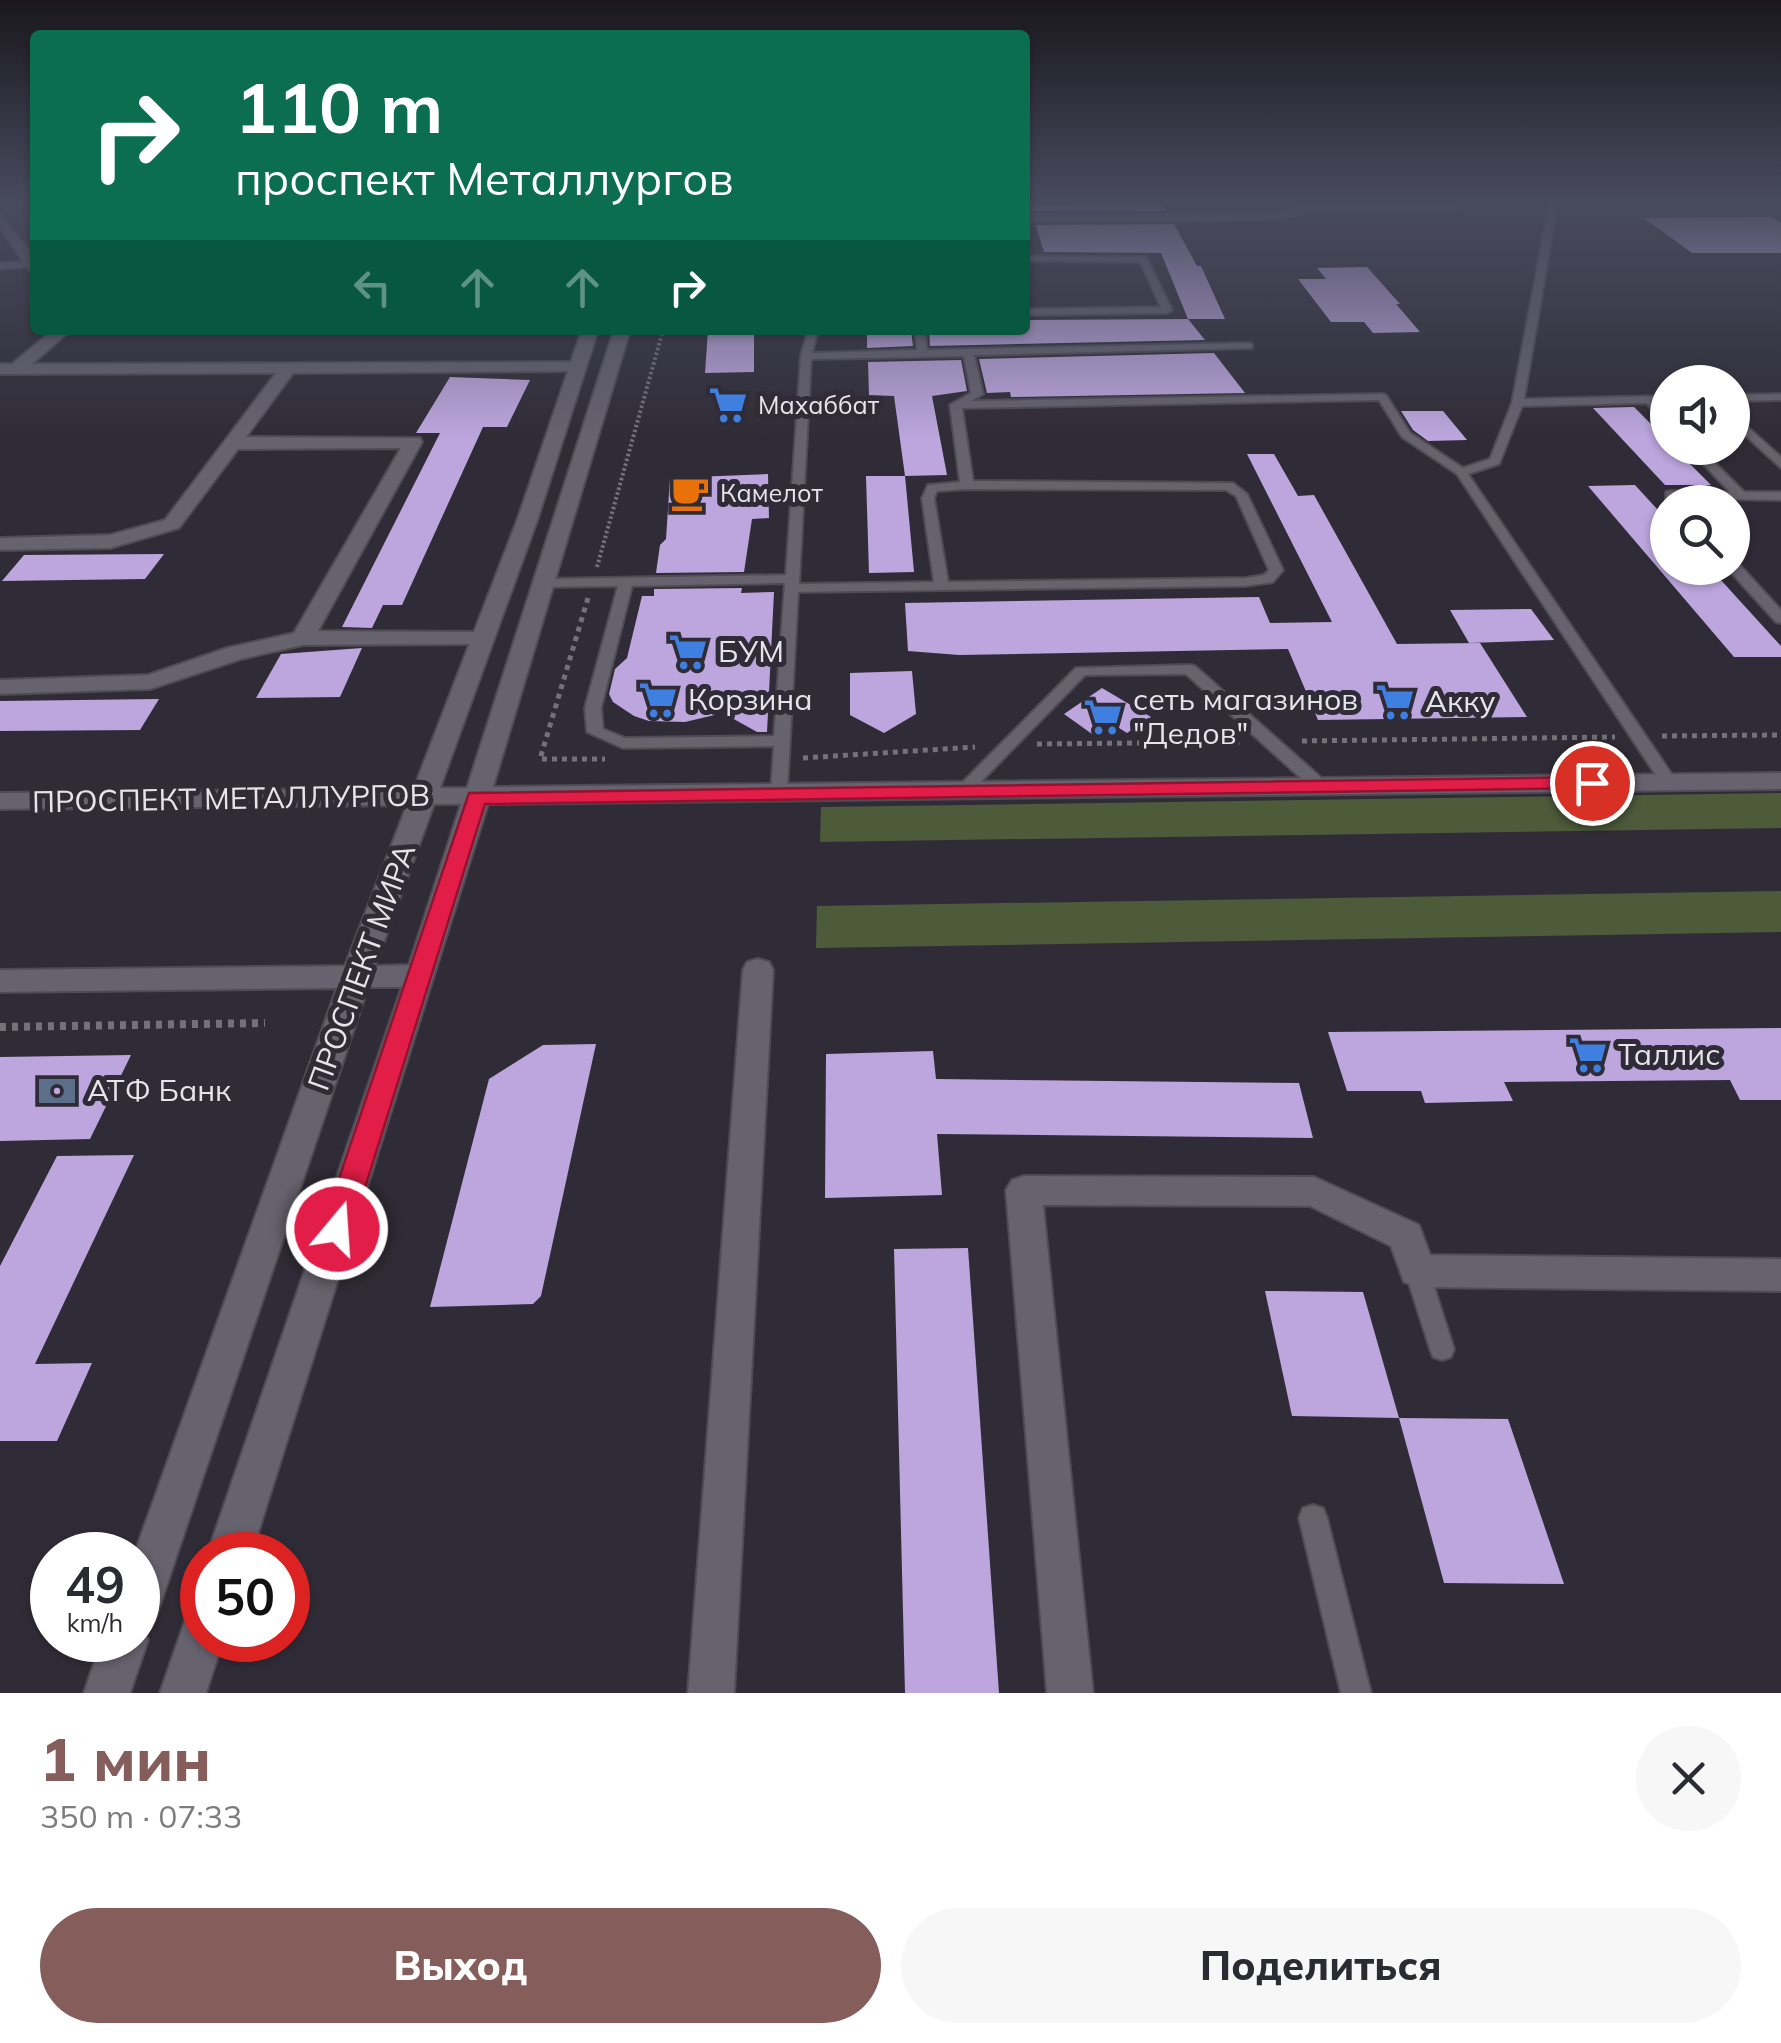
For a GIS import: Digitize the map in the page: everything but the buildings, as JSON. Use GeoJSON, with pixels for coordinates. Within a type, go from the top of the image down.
{"type":"FeatureCollection","features":[{"type":"Feature","properties":{"kind":"main road"},"geometry":{"type":"LineString","coordinates":[[9,368],[56,335]]}},
{"type":"Feature","properties":{"kind":"main road","name":"ПРОСПЕКТ МИРА"},"geometry":{"type":"LineString","coordinates":[[160,1542],[356,977],[528,518],[588,335]]}},
{"type":"Feature","properties":{"kind":"main road","name":"ПРОСПЕКТ МИРА"},"geometry":{"type":"LineString","coordinates":[[237,1532],[421,976],[620,335]]}},
{"type":"Feature","properties":{"kind":"main road"},"geometry":{"type":"LineString","coordinates":[[9,368],[578,366]]}},
{"type":"Feature","properties":{"kind":"main road"},"geometry":{"type":"LineString","coordinates":[[0,544],[122,538],[172,524],[288,368]]}},
{"type":"Feature","properties":{"kind":"main road"},"geometry":{"type":"LineString","coordinates":[[232,443],[413,442],[303,638]]}},
{"type":"Feature","properties":{"kind":"main road"},"geometry":{"type":"LineString","coordinates":[[528,518],[526,569],[533,579],[545,584]]}},
{"type":"Feature","properties":{"kind":"main road"},"geometry":{"type":"LineString","coordinates":[[0,687],[150,682],[235,653],[303,638],[481,639]]}},
{"type":"Feature","properties":{"kind":"main road","name":"ПРОСПЕКТ МЕТАЛЛУРГОВ"},"geometry":{"type":"LineString","coordinates":[[0,801],[1781,780]]}},
{"type":"Feature","properties":{"kind":"main road"},"geometry":{"type":"LineString","coordinates":[[711,1693],[758,970]]}},
{"type":"Feature","properties":{"kind":"main road"},"geometry":{"type":"LineString","coordinates":[[0,981],[421,976]]}},
{"type":"Feature","properties":{"kind":"main road"},"geometry":{"type":"LineString","coordinates":[[1070,1693],[1024,1190],[1314,1192],[1406,1236],[1417,1271],[1781,1275]]}},
{"type":"Feature","properties":{"kind":"main road"},"geometry":{"type":"LineString","coordinates":[[107,1693],[118,1662]]}},
{"type":"Feature","properties":{"kind":"main road"},"geometry":{"type":"LineString","coordinates":[[183,1693],[193,1662]]}},
{"type":"Feature","properties":{"kind":"lane"},"geometry":{"type":"LineString","coordinates":[[1030,312],[1167,310],[1152,279]]}},
{"type":"Feature","properties":{"kind":"lane"},"geometry":{"type":"LineString","coordinates":[[1461,472],[1495,461],[1518,403],[1540,279]]}},
{"type":"Feature","properties":{"kind":"lane"},"geometry":{"type":"LineString","coordinates":[[778,792],[806,356],[812,335]]}},
{"type":"Feature","properties":{"kind":"lane"},"geometry":{"type":"LineString","coordinates":[[920,335],[922,354]]}},
{"type":"Feature","properties":{"kind":"lane"},"geometry":{"type":"LineString","coordinates":[[806,356],[1248,346]]}},
{"type":"Feature","properties":{"kind":"lane"},"geometry":{"type":"LineString","coordinates":[[956,406],[977,394],[968,352]]}},
{"type":"Feature","properties":{"kind":"lane"},"geometry":{"type":"LineString","coordinates":[[956,406],[1382,397],[1406,435],[1461,472],[1669,782]]}},
{"type":"Feature","properties":{"kind":"lane"},"geometry":{"type":"LineString","coordinates":[[1750,398],[1781,398]]}},
{"type":"Feature","properties":{"kind":"lane"},"geometry":{"type":"LineString","coordinates":[[1518,403],[1648,400]]}},
{"type":"Feature","properties":{"kind":"lane"},"geometry":{"type":"LineString","coordinates":[[956,406],[967,485]]}},
{"type":"Feature","properties":{"kind":"lane"},"geometry":{"type":"LineString","coordinates":[[1750,434],[1781,464]]}},
{"type":"Feature","properties":{"kind":"lane"},"geometry":{"type":"LineString","coordinates":[[1710,465],[1729,485]]}},
{"type":"Feature","properties":{"kind":"lane"},"geometry":{"type":"LineString","coordinates":[[545,584],[941,584],[1245,582],[1268,579],[1276,570],[1240,494],[1229,486],[967,485],[932,488],[928,498],[941,584]]}},
{"type":"Feature","properties":{"kind":"lane"},"geometry":{"type":"LineString","coordinates":[[1750,496],[1781,496]]}},
{"type":"Feature","properties":{"kind":"lane"},"geometry":{"type":"LineString","coordinates":[[626,583],[593,708],[595,732],[623,743],[782,741]]}},
{"type":"Feature","properties":{"kind":"lane"},"geometry":{"type":"LineString","coordinates":[[1750,585],[1781,619]]}},
{"type":"Feature","properties":{"kind":"lane"},"geometry":{"type":"LineString","coordinates":[[964,790],[1081,672],[1190,670],[1320,787]]}},
{"type":"Feature","properties":{"kind":"lane"},"geometry":{"type":"LineString","coordinates":[[1417,1271],[1442,1349]]}},
{"type":"Feature","properties":{"kind":"lane"},"geometry":{"type":"LineString","coordinates":[[1313,1518],[1356,1693]]}},
{"type":"Feature","properties":{"kind":"path"},"geometry":{"type":"LineString","coordinates":[[614,759],[540,759],[662,335]]}},
{"type":"Feature","properties":{"kind":"path"},"geometry":{"type":"LineString","coordinates":[[781,759],[1012,744],[1781,735]]}},
{"type":"Feature","properties":{"kind":"path"},"geometry":{"type":"LineString","coordinates":[[0,1028],[264,1023]]}},
{"type":"Feature","properties":{"kind":"green space"},"geometry":{"type":"Polygon","coordinates":[[[1781,793],[1781,828],[820,842],[821,807],[1781,793]]]}},
{"type":"Feature","properties":{"kind":"green space"},"geometry":{"type":"Polygon","coordinates":[[[1781,891],[1781,932],[816,948],[817,906],[1781,891]]]}},
{"type":"Feature","properties":{"kind":"place","name":"Махаббат"},"geometry":{"type":"Point","coordinates":[728,405]}},
{"type":"Feature","properties":{"kind":"place","name":"Камелот"},"geometry":{"type":"Point","coordinates":[690,493]}},
{"type":"Feature","properties":{"kind":"place","name":"БУМ"},"geometry":{"type":"Point","coordinates":[688,652]}},
{"type":"Feature","properties":{"kind":"place","name":"Корзина"},"geometry":{"type":"Point","coordinates":[658,700]}},
{"type":"Feature","properties":{"kind":"place","name":"Акку"},"geometry":{"type":"Point","coordinates":[1395,702]}},
{"type":"Feature","properties":{"kind":"place","name":"сеть магазинов \"Дедов\""},"geometry":{"type":"Point","coordinates":[1103,717]}},
{"type":"Feature","properties":{"kind":"place","name":"Таллис"},"geometry":{"type":"Point","coordinates":[1588,1055]}},
{"type":"Feature","properties":{"kind":"place","name":"АТФ Банк"},"geometry":{"type":"Point","coordinates":[57,1091]}},
{"type":"Feature","properties":{"kind":"route"},"geometry":{"type":"LineString","coordinates":[[337,1229],[476,798],[1592,783]]}}]}
